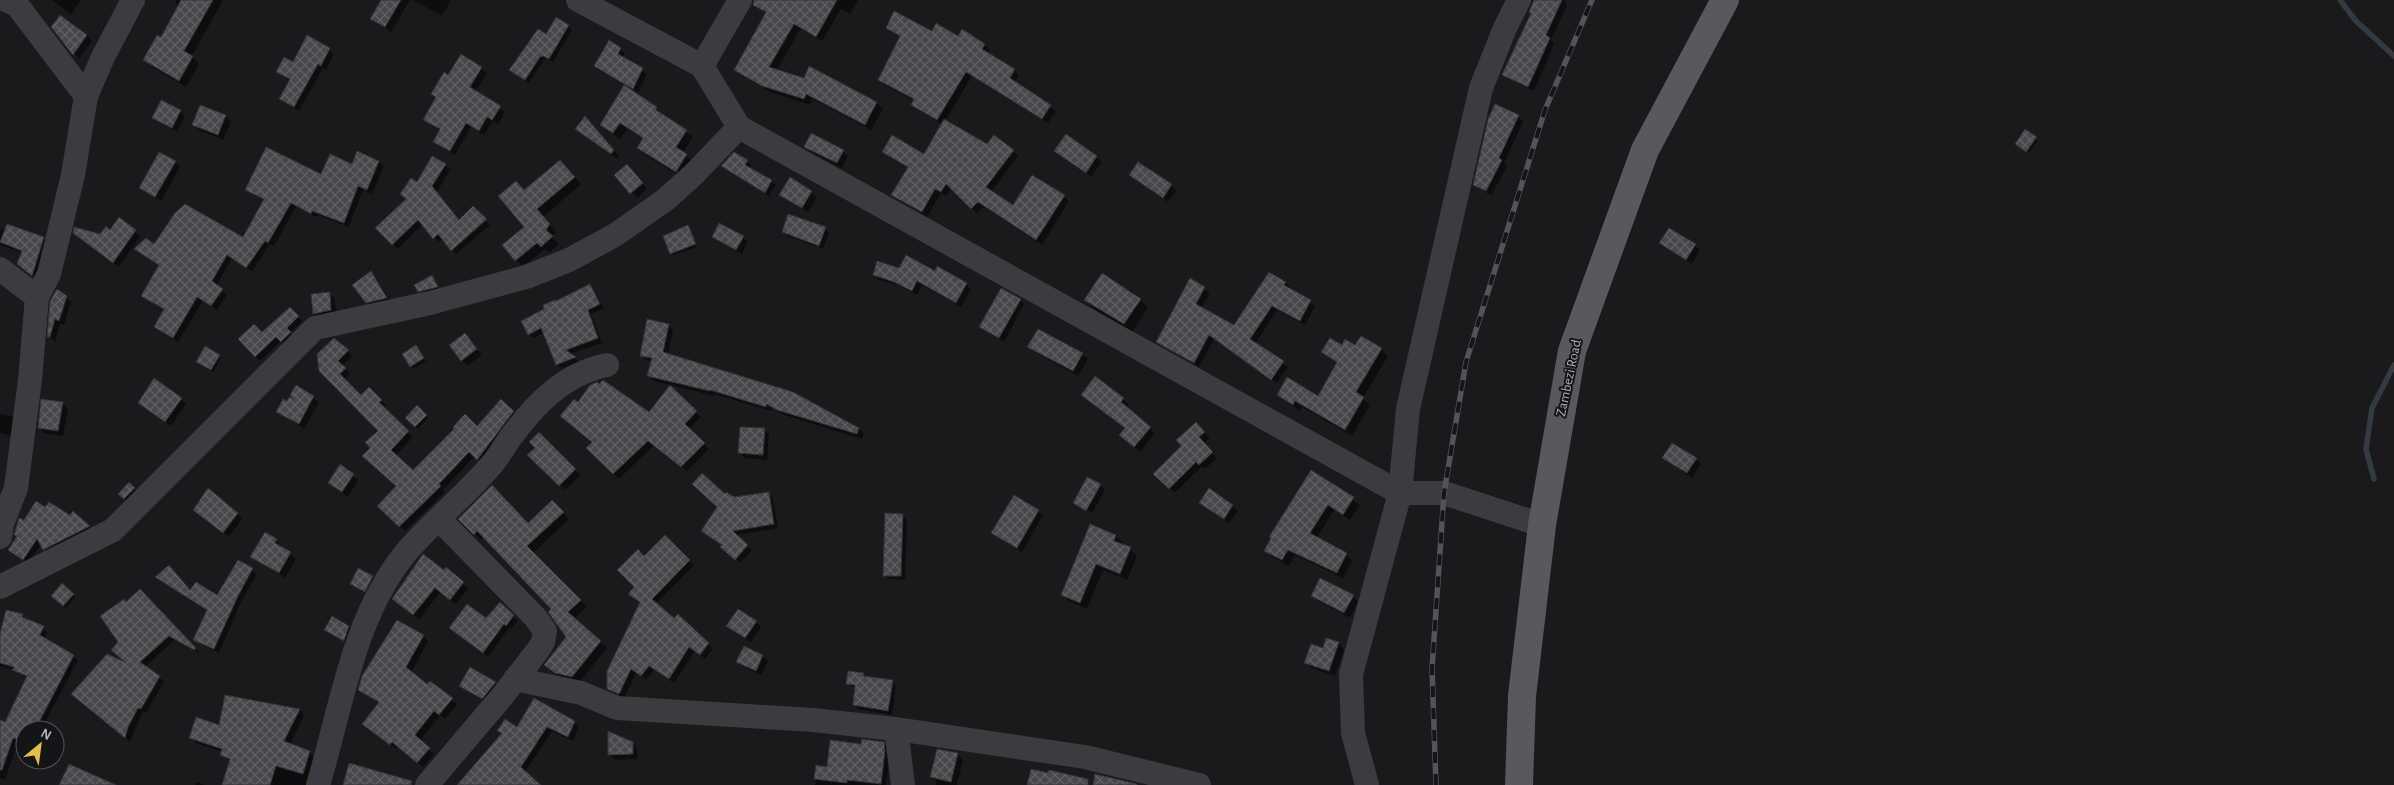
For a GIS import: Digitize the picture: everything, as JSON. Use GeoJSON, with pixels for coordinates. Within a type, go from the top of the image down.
{"type":"FeatureCollection","features":[{"type":"Feature","properties":{"kind":"main road","name":"Zambezi Road"},"geometry":{"type":"LineString","coordinates":[[1519,785],[1522,696],[1542,525],[1572,351],[1645,150],[1725,0]]}},
{"type":"Feature","properties":{"kind":"street"},"geometry":{"type":"LineString","coordinates":[[6,0],[17,5],[86,96]]}},
{"type":"Feature","properties":{"kind":"street"},"geometry":{"type":"LineString","coordinates":[[0,536],[2,524],[16,488],[30,380],[37,297],[49,274],[74,175],[86,96],[103,57],[133,0]]}},
{"type":"Feature","properties":{"kind":"street"},"geometry":{"type":"LineString","coordinates":[[578,0],[702,66],[739,128],[1400,493],[1444,493],[1542,525]]}},
{"type":"Feature","properties":{"kind":"street"},"geometry":{"type":"LineString","coordinates":[[702,66],[740,0]]}},
{"type":"Feature","properties":{"kind":"street"},"geometry":{"type":"LineString","coordinates":[[1367,785],[1353,733],[1351,674],[1400,493],[1408,409],[1481,88],[1505,28],[1519,0]]}},
{"type":"Feature","properties":{"kind":"street"},"geometry":{"type":"LineString","coordinates":[[0,587],[113,530],[315,328],[447,299],[526,277],[569,260],[615,235],[664,200],[693,175],[739,128]]}},
{"type":"Feature","properties":{"kind":"street"},"geometry":{"type":"LineString","coordinates":[[0,269],[37,297]]}},
{"type":"Feature","properties":{"kind":"street"},"geometry":{"type":"LineString","coordinates":[[318,785],[335,728],[347,673],[371,611],[382,589],[408,550],[481,476],[524,421],[558,385],[577,374],[607,365]]}},
{"type":"Feature","properties":{"kind":"street"},"geometry":{"type":"LineString","coordinates":[[427,785],[543,642],[545,631],[535,617],[439,519]]}},
{"type":"Feature","properties":{"kind":"street"},"geometry":{"type":"LineString","coordinates":[[515,678],[581,693],[617,708],[803,720],[896,729],[1085,757],[1199,785]]}},
{"type":"Feature","properties":{"kind":"street"},"geometry":{"type":"LineString","coordinates":[[896,729],[903,785]]}},
{"type":"Feature","properties":{"kind":"building"},"geometry":{"type":"Polygon","coordinates":[[[181,0],[213,0],[184,51],[193,56],[179,81],[143,60],[157,35],[161,37],[181,0]]]}},
{"type":"Feature","properties":{"kind":"building"},"geometry":{"type":"Polygon","coordinates":[[[381,0],[401,0],[385,27],[370,19],[381,0]]]}},
{"type":"Feature","properties":{"kind":"building"},"geometry":{"type":"Polygon","coordinates":[[[754,0],[837,0],[816,37],[794,24],[769,67],[804,78],[809,66],[877,102],[865,125],[806,94],[804,99],[762,86],[734,70],[766,12],[753,5],[754,0]]]}},
{"type":"Feature","properties":{"kind":"building"},"geometry":{"type":"Polygon","coordinates":[[[1534,0],[1562,0],[1546,35],[1550,38],[1528,87],[1502,75],[1531,13],[1529,12],[1534,0]]]}},
{"type":"Feature","properties":{"kind":"building"},"geometry":{"type":"Polygon","coordinates":[[[894,11],[932,31],[936,23],[958,36],[962,29],[985,44],[982,49],[1015,69],[1010,78],[1051,105],[1042,119],[966,72],[937,120],[911,105],[914,99],[878,80],[900,36],[886,28],[894,11]]]}},
{"type":"Feature","properties":{"kind":"building"},"geometry":{"type":"Polygon","coordinates":[[[60,15],[87,35],[73,55],[51,27],[60,15]]]}},
{"type":"Feature","properties":{"kind":"building"},"geometry":{"type":"Polygon","coordinates":[[[556,17],[569,25],[549,59],[543,56],[540,57],[525,80],[509,70],[538,29],[546,34],[556,17]]]}},
{"type":"Feature","properties":{"kind":"building"},"geometry":{"type":"Polygon","coordinates":[[[307,35],[330,48],[321,66],[318,64],[294,107],[279,99],[290,79],[276,72],[284,57],[293,62],[307,35]]]}},
{"type":"Feature","properties":{"kind":"building"},"geometry":{"type":"Polygon","coordinates":[[[609,40],[621,48],[618,54],[643,68],[633,89],[594,66],[609,40]]]}},
{"type":"Feature","properties":{"kind":"building"},"geometry":{"type":"Polygon","coordinates":[[[461,54],[482,67],[470,87],[501,106],[492,120],[487,117],[479,131],[466,123],[450,151],[433,142],[440,129],[423,120],[436,97],[431,94],[444,72],[448,75],[461,54]]]}},
{"type":"Feature","properties":{"kind":"building"},"geometry":{"type":"Polygon","coordinates":[[[624,85],[657,107],[656,110],[687,130],[676,147],[687,154],[676,172],[637,148],[643,138],[620,123],[613,133],[600,125],[624,85]]]}},
{"type":"Feature","properties":{"kind":"building"},"geometry":{"type":"Polygon","coordinates":[[[161,100],[181,110],[172,128],[152,118],[161,100]]]}},
{"type":"Feature","properties":{"kind":"building"},"geometry":{"type":"Polygon","coordinates":[[[1495,104],[1519,115],[1499,158],[1502,160],[1486,191],[1473,185],[1488,119],[1495,104]]]}},
{"type":"Feature","properties":{"kind":"building"},"geometry":{"type":"Polygon","coordinates":[[[200,105],[226,115],[218,135],[192,125],[200,105]]]}},
{"type":"Feature","properties":{"kind":"building"},"geometry":{"type":"Polygon","coordinates":[[[585,116],[614,150],[611,154],[575,129],[585,116]]]}},
{"type":"Feature","properties":{"kind":"building"},"geometry":{"type":"Polygon","coordinates":[[[944,119],[987,144],[994,135],[1014,150],[986,187],[1013,205],[1032,175],[1065,195],[1036,240],[978,202],[971,209],[946,184],[941,192],[935,189],[922,212],[891,195],[908,167],[882,152],[892,135],[924,154],[944,119]]]}},
{"type":"Feature","properties":{"kind":"building"},"geometry":{"type":"Polygon","coordinates":[[[2025,129],[2037,137],[2026,152],[2015,144],[2025,129]]]}},
{"type":"Feature","properties":{"kind":"building"},"geometry":{"type":"Polygon","coordinates":[[[811,133],[844,150],[837,163],[804,147],[811,133]]]}},
{"type":"Feature","properties":{"kind":"building"},"geometry":{"type":"Polygon","coordinates":[[[1066,134],[1097,156],[1086,173],[1054,151],[1066,134]]]}},
{"type":"Feature","properties":{"kind":"building"},"geometry":{"type":"Polygon","coordinates":[[[266,147],[321,174],[330,154],[352,164],[357,151],[379,161],[367,190],[358,186],[344,223],[312,211],[311,214],[291,203],[268,243],[265,241],[246,268],[227,255],[212,281],[223,289],[211,306],[197,297],[173,338],[154,327],[164,309],[141,296],[159,265],[134,249],[146,238],[154,244],[175,213],[185,204],[243,237],[264,199],[245,190],[266,147]]]}},
{"type":"Feature","properties":{"kind":"building"},"geometry":{"type":"Polygon","coordinates":[[[159,152],[176,161],[155,197],[139,188],[159,152]]]}},
{"type":"Feature","properties":{"kind":"building"},"geometry":{"type":"Polygon","coordinates":[[[734,152],[748,160],[745,165],[772,180],[765,193],[721,166],[734,152]]]}},
{"type":"Feature","properties":{"kind":"building"},"geometry":{"type":"Polygon","coordinates":[[[432,156],[446,164],[432,186],[459,220],[473,206],[487,219],[451,251],[438,234],[433,239],[418,220],[392,245],[375,228],[406,199],[400,194],[411,178],[417,182],[432,156]]]}},
{"type":"Feature","properties":{"kind":"building"},"geometry":{"type":"Polygon","coordinates":[[[560,160],[575,177],[537,209],[550,224],[546,230],[553,236],[541,247],[537,243],[515,261],[502,245],[524,227],[498,196],[516,181],[524,190],[560,160]]]}},
{"type":"Feature","properties":{"kind":"building"},"geometry":{"type":"Polygon","coordinates":[[[1138,162],[1172,184],[1163,198],[1129,175],[1138,162]]]}},
{"type":"Feature","properties":{"kind":"building"},"geometry":{"type":"Polygon","coordinates":[[[627,164],[643,183],[630,194],[614,175],[627,164]]]}},
{"type":"Feature","properties":{"kind":"building"},"geometry":{"type":"Polygon","coordinates":[[[790,177],[812,191],[802,208],[779,195],[790,177]]]}},
{"type":"Feature","properties":{"kind":"building"},"geometry":{"type":"Polygon","coordinates":[[[788,214],[826,227],[819,246],[782,232],[788,214]]]}},
{"type":"Feature","properties":{"kind":"building"},"geometry":{"type":"Polygon","coordinates":[[[119,217],[136,230],[113,263],[73,233],[74,227],[100,234],[106,226],[110,230],[119,217]]]}},
{"type":"Feature","properties":{"kind":"building"},"geometry":{"type":"Polygon","coordinates":[[[719,223],[744,236],[736,250],[712,237],[719,223]]]}},
{"type":"Feature","properties":{"kind":"building"},"geometry":{"type":"Polygon","coordinates":[[[7,224],[44,237],[32,276],[17,264],[22,251],[0,242],[7,224]]]}},
{"type":"Feature","properties":{"kind":"building"},"geometry":{"type":"Polygon","coordinates":[[[688,225],[696,244],[670,254],[663,236],[688,225]]]}},
{"type":"Feature","properties":{"kind":"building"},"geometry":{"type":"Polygon","coordinates":[[[1669,228],[1696,244],[1686,260],[1659,243],[1669,228]]]}},
{"type":"Feature","properties":{"kind":"building"},"geometry":{"type":"Polygon","coordinates":[[[906,255],[935,271],[937,266],[967,283],[956,303],[917,281],[912,291],[873,275],[877,261],[899,268],[906,255]]]}},
{"type":"Feature","properties":{"kind":"building"},"geometry":{"type":"Polygon","coordinates":[[[371,271],[387,298],[366,303],[352,285],[371,271]]]}},
{"type":"Feature","properties":{"kind":"building"},"geometry":{"type":"Polygon","coordinates":[[[1269,272],[1286,282],[1284,285],[1311,300],[1300,321],[1272,306],[1250,339],[1284,361],[1271,380],[1209,335],[1194,363],[1156,342],[1190,278],[1205,287],[1196,304],[1234,325],[1269,272]]]}},
{"type":"Feature","properties":{"kind":"building"},"geometry":{"type":"Polygon","coordinates":[[[1102,273],[1141,299],[1124,324],[1084,300],[1102,273]]]}},
{"type":"Feature","properties":{"kind":"building"},"geometry":{"type":"Polygon","coordinates":[[[432,275],[438,287],[418,292],[414,285],[432,275]]]}},
{"type":"Feature","properties":{"kind":"building"},"geometry":{"type":"Polygon","coordinates":[[[590,284],[600,304],[588,310],[598,338],[566,350],[576,357],[556,365],[541,328],[528,335],[521,321],[544,309],[543,305],[556,301],[590,284]]]}},
{"type":"Feature","properties":{"kind":"building"},"geometry":{"type":"Polygon","coordinates":[[[1001,288],[1021,299],[999,338],[979,327],[1001,288]]]}},
{"type":"Feature","properties":{"kind":"building"},"geometry":{"type":"Polygon","coordinates":[[[57,289],[67,296],[59,321],[55,319],[50,337],[47,337],[50,301],[57,289]]]}},
{"type":"Feature","properties":{"kind":"building"},"geometry":{"type":"Polygon","coordinates":[[[330,292],[331,310],[313,314],[311,294],[330,292]]]}},
{"type":"Feature","properties":{"kind":"building"},"geometry":{"type":"Polygon","coordinates":[[[290,307],[299,316],[287,328],[291,332],[281,342],[276,337],[255,357],[238,339],[254,324],[262,332],[290,307]]]}},
{"type":"Feature","properties":{"kind":"building"},"geometry":{"type":"Polygon","coordinates":[[[647,319],[669,324],[663,352],[793,392],[859,428],[857,434],[777,410],[766,404],[766,407],[710,390],[647,376],[652,358],[640,356],[647,319]]]}},
{"type":"Feature","properties":{"kind":"building"},"geometry":{"type":"Polygon","coordinates":[[[1038,329],[1083,353],[1073,371],[1027,347],[1038,329]]]}},
{"type":"Feature","properties":{"kind":"building"},"geometry":{"type":"Polygon","coordinates":[[[465,333],[477,349],[461,361],[449,345],[465,333]]]}},
{"type":"Feature","properties":{"kind":"building"},"geometry":{"type":"Polygon","coordinates":[[[1361,336],[1382,348],[1356,392],[1364,397],[1345,430],[1295,401],[1293,405],[1277,395],[1287,377],[1318,396],[1337,362],[1321,352],[1330,338],[1342,345],[1345,339],[1355,345],[1361,336]]]}},
{"type":"Feature","properties":{"kind":"building"},"geometry":{"type":"Polygon","coordinates":[[[334,338],[349,350],[338,361],[346,368],[340,374],[361,395],[369,387],[382,400],[379,402],[409,431],[391,450],[413,470],[454,429],[453,427],[465,414],[477,426],[501,399],[514,411],[477,460],[469,452],[439,484],[441,486],[399,527],[377,506],[396,486],[362,456],[370,448],[365,442],[378,431],[319,371],[317,354],[334,338]]]}},
{"type":"Feature","properties":{"kind":"building"},"geometry":{"type":"Polygon","coordinates":[[[416,345],[424,358],[410,367],[402,354],[416,345]]]}},
{"type":"Feature","properties":{"kind":"building"},"geometry":{"type":"Polygon","coordinates":[[[205,346],[220,355],[211,370],[196,362],[205,346]]]}},
{"type":"Feature","properties":{"kind":"building"},"geometry":{"type":"Polygon","coordinates":[[[1095,376],[1124,398],[1121,402],[1151,427],[1134,447],[1119,435],[1125,428],[1081,395],[1095,376]]]}},
{"type":"Feature","properties":{"kind":"building"},"geometry":{"type":"Polygon","coordinates":[[[154,378],[182,398],[165,422],[138,403],[154,378]]]}},
{"type":"Feature","properties":{"kind":"building"},"geometry":{"type":"Polygon","coordinates":[[[603,380],[649,412],[670,385],[697,411],[685,424],[705,443],[681,467],[648,441],[613,474],[586,448],[592,442],[560,416],[574,399],[578,402],[590,385],[597,382],[599,384],[603,380]]]}},
{"type":"Feature","properties":{"kind":"building"},"geometry":{"type":"Polygon","coordinates":[[[296,385],[314,396],[299,424],[276,412],[283,399],[287,401],[289,397],[294,399],[290,395],[296,385]]]}},
{"type":"Feature","properties":{"kind":"building"},"geometry":{"type":"Polygon","coordinates":[[[41,399],[63,402],[58,431],[38,428],[41,399]]]}},
{"type":"Feature","properties":{"kind":"building"},"geometry":{"type":"Polygon","coordinates":[[[417,405],[427,415],[415,427],[405,418],[417,405]]]}},
{"type":"Feature","properties":{"kind":"building"},"geometry":{"type":"Polygon","coordinates":[[[1196,422],[1205,432],[1199,437],[1213,452],[1199,465],[1196,462],[1169,489],[1153,474],[1181,446],[1176,440],[1196,422]]]}},
{"type":"Feature","properties":{"kind":"building"},"geometry":{"type":"Polygon","coordinates":[[[740,427],[765,428],[763,455],[738,453],[740,427]]]}},
{"type":"Feature","properties":{"kind":"building"},"geometry":{"type":"Polygon","coordinates":[[[539,432],[576,469],[559,486],[527,455],[535,448],[529,442],[539,432]]]}},
{"type":"Feature","properties":{"kind":"building"},"geometry":{"type":"Polygon","coordinates":[[[1672,443],[1697,458],[1687,473],[1662,458],[1672,443]]]}},
{"type":"Feature","properties":{"kind":"building"},"geometry":{"type":"Polygon","coordinates":[[[340,464],[354,474],[342,492],[328,483],[340,464]]]}},
{"type":"Feature","properties":{"kind":"building"},"geometry":{"type":"Polygon","coordinates":[[[1311,470],[1354,497],[1343,515],[1328,505],[1310,533],[1347,553],[1337,573],[1288,550],[1282,560],[1264,551],[1271,538],[1269,537],[1311,470]]]}},
{"type":"Feature","properties":{"kind":"building"},"geometry":{"type":"Polygon","coordinates":[[[702,473],[725,494],[726,492],[734,497],[769,492],[774,524],[733,531],[748,545],[735,560],[720,547],[722,545],[701,531],[717,507],[692,484],[702,473]]]}},
{"type":"Feature","properties":{"kind":"building"},"geometry":{"type":"Polygon","coordinates":[[[1087,477],[1101,484],[1086,511],[1073,503],[1087,477]]]}},
{"type":"Feature","properties":{"kind":"building"},"geometry":{"type":"Polygon","coordinates":[[[129,482],[135,488],[124,499],[118,494],[129,482]]]}},
{"type":"Feature","properties":{"kind":"building"},"geometry":{"type":"Polygon","coordinates":[[[492,485],[528,523],[552,500],[564,512],[527,546],[581,600],[568,612],[601,641],[572,677],[555,673],[544,665],[566,637],[548,612],[551,609],[477,531],[474,535],[458,519],[492,485]]]}},
{"type":"Feature","properties":{"kind":"building"},"geometry":{"type":"Polygon","coordinates":[[[208,488],[238,513],[223,533],[193,510],[208,488]]]}},
{"type":"Feature","properties":{"kind":"building"},"geometry":{"type":"Polygon","coordinates":[[[1209,488],[1233,505],[1224,519],[1199,503],[1209,488]]]}},
{"type":"Feature","properties":{"kind":"building"},"geometry":{"type":"Polygon","coordinates":[[[1014,495],[1039,510],[1017,548],[991,533],[1014,495]]]}},
{"type":"Feature","properties":{"kind":"building"},"geometry":{"type":"Polygon","coordinates":[[[36,501],[45,507],[49,502],[70,515],[73,511],[90,526],[43,550],[37,539],[23,560],[8,550],[17,536],[14,535],[19,518],[24,520],[36,501]]]}},
{"type":"Feature","properties":{"kind":"building"},"geometry":{"type":"Polygon","coordinates":[[[885,513],[903,514],[901,576],[883,576],[885,513]]]}},
{"type":"Feature","properties":{"kind":"building"},"geometry":{"type":"Polygon","coordinates":[[[1090,524],[1116,535],[1114,541],[1131,547],[1120,574],[1096,564],[1080,603],[1061,595],[1090,524]]]}},
{"type":"Feature","properties":{"kind":"building"},"geometry":{"type":"Polygon","coordinates":[[[265,532],[277,539],[275,543],[291,552],[279,573],[250,557],[265,532]]]}},
{"type":"Feature","properties":{"kind":"building"},"geometry":{"type":"Polygon","coordinates":[[[665,535],[690,560],[652,599],[674,618],[678,614],[709,643],[700,655],[689,647],[669,679],[649,666],[641,676],[631,669],[619,694],[607,689],[607,671],[640,602],[628,594],[634,587],[617,570],[638,549],[644,556],[665,535]]]}},
{"type":"Feature","properties":{"kind":"building"},"geometry":{"type":"Polygon","coordinates":[[[423,554],[444,570],[446,567],[464,582],[450,600],[435,588],[413,615],[392,599],[423,554]]]}},
{"type":"Feature","properties":{"kind":"building"},"geometry":{"type":"Polygon","coordinates":[[[238,560],[253,568],[214,649],[193,640],[207,610],[155,577],[169,565],[190,590],[196,582],[217,595],[238,560]]]}},
{"type":"Feature","properties":{"kind":"building"},"geometry":{"type":"Polygon","coordinates":[[[358,568],[373,576],[365,592],[350,584],[358,568]]]}},
{"type":"Feature","properties":{"kind":"building"},"geometry":{"type":"Polygon","coordinates":[[[1320,578],[1354,595],[1344,613],[1311,596],[1320,578]]]}},
{"type":"Feature","properties":{"kind":"building"},"geometry":{"type":"Polygon","coordinates":[[[62,583],[74,594],[63,606],[51,596],[62,583]]]}},
{"type":"Feature","properties":{"kind":"building"},"geometry":{"type":"Polygon","coordinates":[[[140,589],[196,648],[194,650],[169,636],[140,662],[160,676],[141,709],[138,708],[128,727],[125,738],[71,694],[107,654],[125,662],[111,650],[118,642],[100,616],[124,599],[126,602],[140,589]]]}},
{"type":"Feature","properties":{"kind":"building"},"geometry":{"type":"Polygon","coordinates":[[[500,602],[514,615],[506,626],[504,624],[483,653],[449,628],[467,604],[486,618],[500,602]]]}},
{"type":"Feature","properties":{"kind":"building"},"geometry":{"type":"Polygon","coordinates":[[[738,609],[757,621],[745,638],[726,626],[738,609]]]}},
{"type":"Feature","properties":{"kind":"building"},"geometry":{"type":"Polygon","coordinates":[[[6,610],[23,614],[22,617],[44,626],[40,635],[74,655],[40,720],[15,720],[15,739],[13,738],[2,770],[0,770],[0,720],[5,722],[27,676],[12,670],[14,667],[0,663],[0,634],[6,610]]]}},
{"type":"Feature","properties":{"kind":"building"},"geometry":{"type":"Polygon","coordinates":[[[332,616],[349,626],[344,641],[324,630],[332,616]]]}},
{"type":"Feature","properties":{"kind":"building"},"geometry":{"type":"Polygon","coordinates":[[[397,620],[424,635],[406,667],[427,684],[430,681],[453,698],[439,715],[434,711],[415,735],[430,748],[417,763],[392,742],[390,745],[362,724],[379,702],[358,690],[362,676],[397,620]]]}},
{"type":"Feature","properties":{"kind":"building"},"geometry":{"type":"Polygon","coordinates":[[[1326,638],[1339,642],[1329,671],[1304,663],[1311,644],[1323,648],[1326,638]]]}},
{"type":"Feature","properties":{"kind":"building"},"geometry":{"type":"Polygon","coordinates":[[[744,646],[763,655],[756,671],[736,662],[744,646]]]}},
{"type":"Feature","properties":{"kind":"building"},"geometry":{"type":"Polygon","coordinates":[[[470,667],[496,682],[482,699],[459,686],[470,667]]]}},
{"type":"Feature","properties":{"kind":"building"},"geometry":{"type":"Polygon","coordinates":[[[848,671],[864,673],[863,676],[893,680],[888,711],[853,705],[855,685],[846,684],[848,671]]]}},
{"type":"Feature","properties":{"kind":"building"},"geometry":{"type":"Polygon","coordinates":[[[225,695],[300,709],[284,741],[310,751],[303,774],[276,766],[270,785],[222,785],[230,759],[220,755],[222,749],[189,738],[196,717],[219,725],[225,695]]]}},
{"type":"Feature","properties":{"kind":"building"},"geometry":{"type":"Polygon","coordinates":[[[534,698],[575,721],[568,737],[547,727],[521,767],[541,785],[457,785],[502,733],[497,731],[505,719],[517,727],[534,698]]]}},
{"type":"Feature","properties":{"kind":"building"},"geometry":{"type":"Polygon","coordinates":[[[608,731],[633,742],[633,754],[608,755],[608,731]]]}},
{"type":"Feature","properties":{"kind":"building"},"geometry":{"type":"Polygon","coordinates":[[[862,739],[884,742],[885,751],[881,784],[847,780],[847,783],[814,779],[816,765],[827,767],[830,740],[861,744],[862,739]]]}},
{"type":"Feature","properties":{"kind":"building"},"geometry":{"type":"Polygon","coordinates":[[[937,749],[958,753],[951,782],[930,777],[937,749]]]}},
{"type":"Feature","properties":{"kind":"building"},"geometry":{"type":"Polygon","coordinates":[[[349,763],[412,781],[411,785],[343,785],[349,763]]]}},
{"type":"Feature","properties":{"kind":"building"},"geometry":{"type":"Polygon","coordinates":[[[69,764],[116,785],[59,785],[69,764]]]}},
{"type":"Feature","properties":{"kind":"building"},"geometry":{"type":"Polygon","coordinates":[[[1031,769],[1048,773],[1049,770],[1088,779],[1088,785],[1027,785],[1031,769]]]}},
{"type":"Feature","properties":{"kind":"building"},"geometry":{"type":"Polygon","coordinates":[[[1095,774],[1137,784],[1137,785],[1093,785],[1095,774]]]}},
{"type":"Feature","properties":{"kind":"waterway"},"geometry":{"type":"LineString","coordinates":[[2340,0],[2356,21],[2394,56]]}},
{"type":"Feature","properties":{"kind":"waterway"},"geometry":{"type":"LineString","coordinates":[[2374,479],[2366,449],[2372,408],[2394,365]]}},
{"type":"Feature","properties":{"kind":"railway"},"geometry":{"type":"LineString","coordinates":[[1436,785],[1432,669],[1444,493],[1466,362],[1545,110],[1592,0]]}}]}
